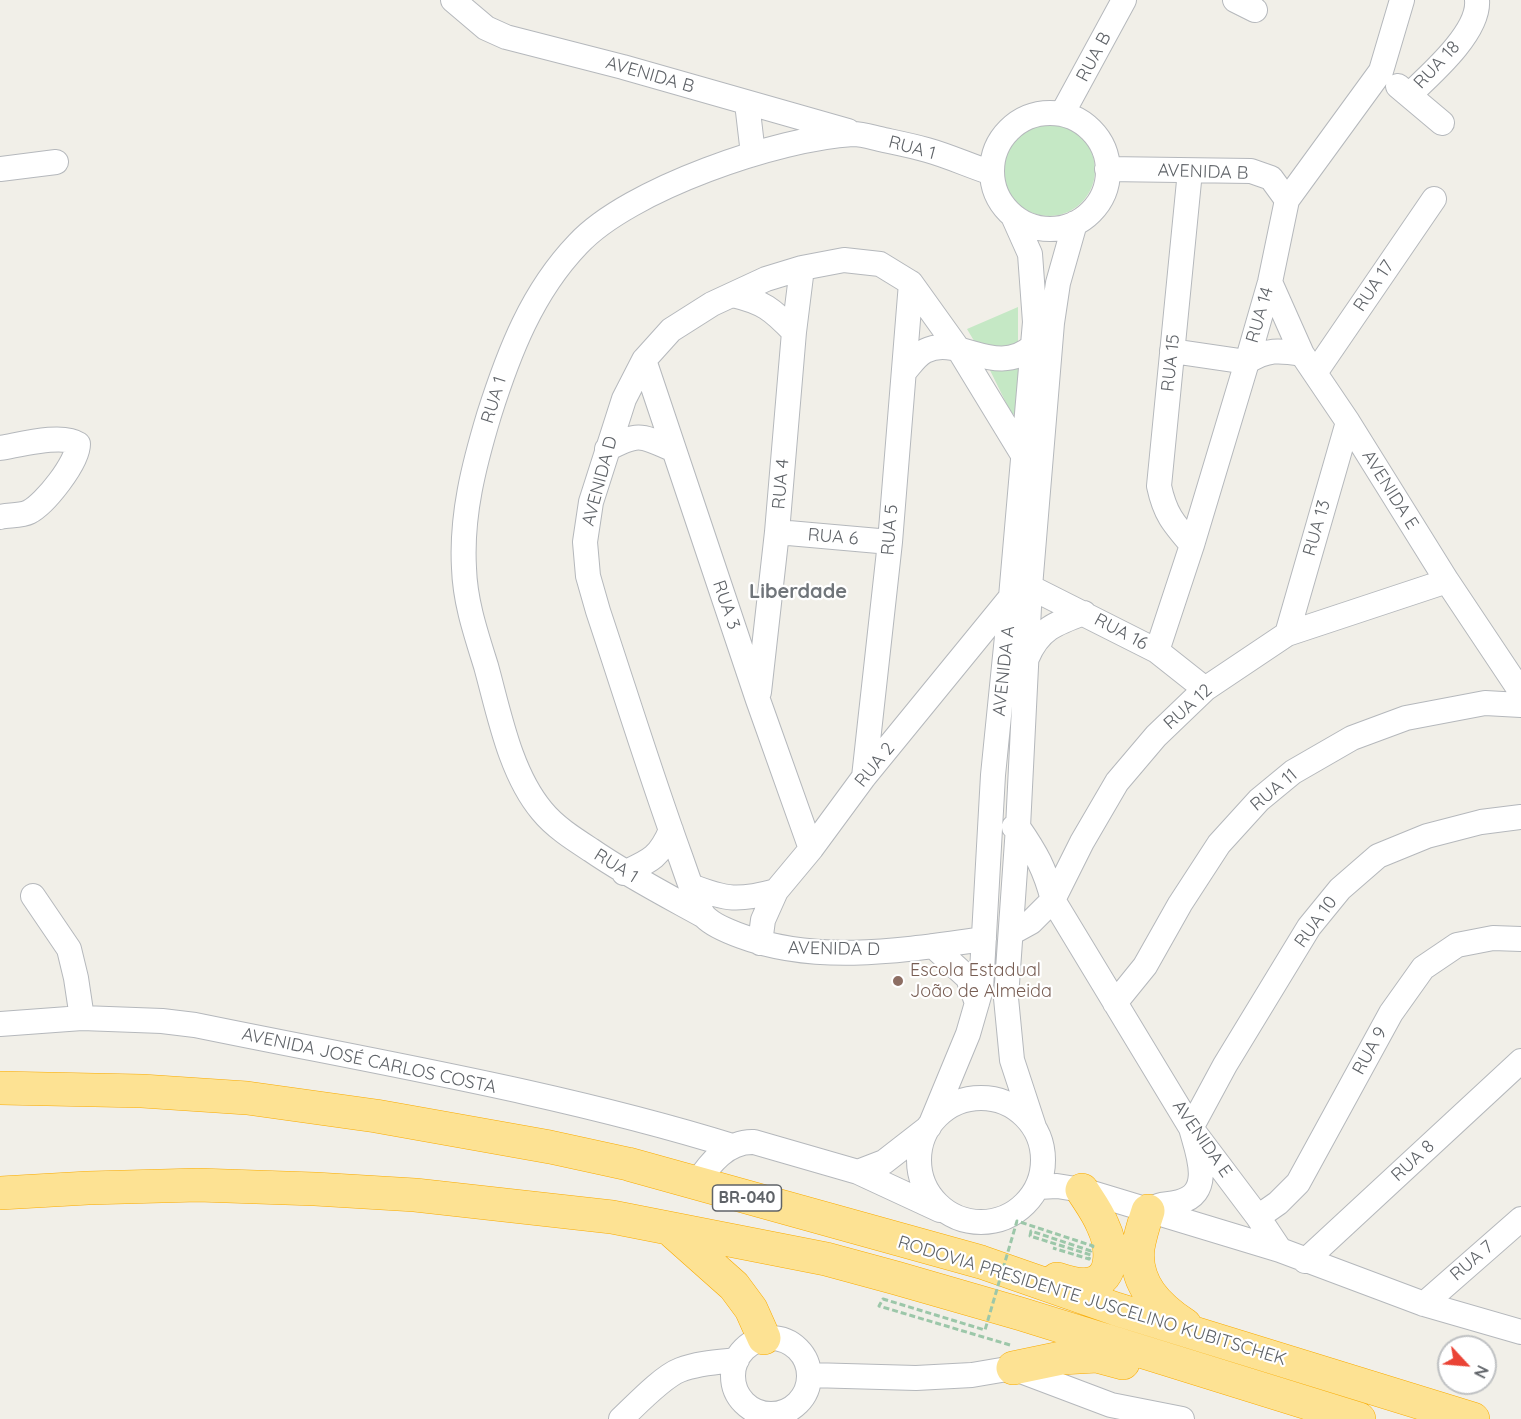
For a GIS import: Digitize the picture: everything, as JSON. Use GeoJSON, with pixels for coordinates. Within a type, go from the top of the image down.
{"type":"FeatureCollection","features":[{"type":"Feature","properties":{"kind":"highway","name":"RODOVIA PRESIDENTE JUSCELINO KUBITSCHEK"},"geometry":{"type":"LineString","coordinates":[[0,1088],[194,1094],[307,1105],[550,1147],[628,1164],[981,1262],[1116,1309],[1473,1419]]}},
{"type":"Feature","properties":{"kind":"highway"},"geometry":{"type":"LineString","coordinates":[[612,1217],[665,1213],[673,1210],[681,1206],[696,1184]]}},
{"type":"Feature","properties":{"kind":"highway","name":"RODOVIA PRESIDENTE JUSCELINO KUBITSCHEK"},"geometry":{"type":"LineString","coordinates":[[0,1193],[198,1185],[315,1189],[426,1196],[612,1217],[826,1259],[1021,1314],[1359,1419]]}},
{"type":"Feature","properties":{"kind":"highway"},"geometry":{"type":"LineString","coordinates":[[981,1262],[1087,1285],[1099,1281],[1110,1263],[1110,1246],[1103,1226],[1082,1190]]}},
{"type":"Feature","properties":{"kind":"highway"},"geometry":{"type":"LineString","coordinates":[[1148,1211],[1138,1249],[1141,1279],[1157,1304],[1198,1335]]}},
{"type":"Feature","properties":{"kind":"highway"},"geometry":{"type":"LineString","coordinates":[[669,1229],[734,1286],[751,1309],[764,1338]]}},
{"type":"Feature","properties":{"kind":"highway"},"geometry":{"type":"LineString","coordinates":[[1012,1357],[1097,1356],[1147,1368],[1310,1419]]}},
{"type":"Feature","properties":{"kind":"street","name":"AVENIDA B"},"geometry":{"type":"LineString","coordinates":[[453,0],[486,28],[506,37],[808,118],[856,134]]}},
{"type":"Feature","properties":{"kind":"street","name":"RUA B"},"geometry":{"type":"LineString","coordinates":[[1062,114],[1124,0]]}},
{"type":"Feature","properties":{"kind":"street","name":"RUA 14"},"geometry":{"type":"LineString","coordinates":[[1157,651],[1192,545],[1247,362],[1270,282],[1287,200],[1381,71],[1402,0]]}},
{"type":"Feature","properties":{"kind":"street","name":"RUA 18"},"geometry":{"type":"LineString","coordinates":[[1409,96],[1456,49],[1472,21],[1478,7],[1477,0]]}},
{"type":"Feature","properties":{"kind":"street"},"geometry":{"type":"LineString","coordinates":[[1381,71],[1442,123]]}},
{"type":"Feature","properties":{"kind":"street"},"geometry":{"type":"LineString","coordinates":[[747,103],[753,154]]}},
{"type":"Feature","properties":{"kind":"street"},"geometry":{"type":"LineString","coordinates":[[1043,113],[1062,114],[1079,120],[1093,132],[1103,147],[1107,169],[1107,183],[1090,213],[1075,223],[1059,229],[1043,229],[1027,225],[1013,216],[1003,206],[996,193],[992,173],[993,160],[999,143],[1011,129],[1026,118],[1043,113]]}},
{"type":"Feature","properties":{"kind":"street","name":"RUA 1"},"geometry":{"type":"LineString","coordinates":[[704,916],[624,873],[573,838],[543,812],[526,788],[507,740],[468,606],[464,569],[464,524],[471,479],[504,369],[523,324],[546,282],[580,242],[623,209],[667,187],[753,154],[790,144],[856,134],[927,150],[992,173]]}},
{"type":"Feature","properties":{"kind":"street"},"geometry":{"type":"LineString","coordinates":[[0,169],[56,162]]}},
{"type":"Feature","properties":{"kind":"street","name":"AVENIDA B"},"geometry":{"type":"LineString","coordinates":[[1107,169],[1251,171],[1271,178],[1287,200]]}},
{"type":"Feature","properties":{"kind":"street","name":"RUA 15"},"geometry":{"type":"LineString","coordinates":[[1190,171],[1159,486],[1163,505],[1172,522],[1192,545]]}},
{"type":"Feature","properties":{"kind":"street","name":"RUA 17"},"geometry":{"type":"LineString","coordinates":[[1308,363],[1434,199]]}},
{"type":"Feature","properties":{"kind":"street","name":"AVENIDA A"},"geometry":{"type":"LineString","coordinates":[[1013,216],[1030,254],[1035,322],[1023,455],[1021,592],[1026,661],[1006,998],[1012,1060],[1038,1136]]}},
{"type":"Feature","properties":{"kind":"street","name":"AVENIDA A"},"geometry":{"type":"LineString","coordinates":[[931,1124],[968,1035],[981,989],[993,775],[1021,592],[1058,283],[1075,223]]}},
{"type":"Feature","properties":{"kind":"street","name":"AVENIDA D"},"geometry":{"type":"LineString","coordinates":[[984,939],[881,951],[805,952],[760,943],[730,932],[704,916],[671,830],[588,576],[585,542],[591,502],[607,449],[624,399],[644,360],[671,330],[712,304],[766,279],[802,268],[844,260],[880,264],[911,283],[959,350],[1023,455]]}},
{"type":"Feature","properties":{"kind":"street","name":"RUA 4"},"geometry":{"type":"LineString","coordinates":[[758,700],[777,532],[794,332],[802,268]]}},
{"type":"Feature","properties":{"kind":"street","name":"AVENIDA E"},"geometry":{"type":"LineString","coordinates":[[1270,282],[1308,363],[1521,692]]}},
{"type":"Feature","properties":{"kind":"street","name":"RUA 5"},"geometry":{"type":"LineString","coordinates":[[864,777],[890,542],[911,283]]}},
{"type":"Feature","properties":{"kind":"street"},"geometry":{"type":"LineString","coordinates":[[733,295],[756,300],[775,312],[794,332]]}},
{"type":"Feature","properties":{"kind":"street"},"geometry":{"type":"LineString","coordinates":[[905,371],[924,352],[934,348],[959,350],[991,357],[1014,358],[1024,354],[1034,345]]}},
{"type":"Feature","properties":{"kind":"street"},"geometry":{"type":"LineString","coordinates":[[1172,351],[1247,362],[1270,351],[1308,363]]}},
{"type":"Feature","properties":{"kind":"street","name":"RUA 3"},"geometry":{"type":"LineString","coordinates":[[644,360],[758,700],[811,849]]}},
{"type":"Feature","properties":{"kind":"street","name":"RUA 13"},"geometry":{"type":"LineString","coordinates":[[1287,634],[1348,422]]}},
{"type":"Feature","properties":{"kind":"street"},"geometry":{"type":"LineString","coordinates":[[607,449],[628,438],[638,436],[649,438],[674,450]]}},
{"type":"Feature","properties":{"kind":"street"},"geometry":{"type":"LineString","coordinates":[[0,447],[43,441],[71,440],[78,444],[78,451],[71,466],[44,499],[28,512],[0,517]]}},
{"type":"Feature","properties":{"kind":"street","name":"RUA 6"},"geometry":{"type":"LineString","coordinates":[[777,532],[890,542]]}},
{"type":"Feature","properties":{"kind":"street","name":"RUA 12"},"geometry":{"type":"LineString","coordinates":[[1011,933],[1031,922],[1053,900],[1082,842],[1117,782],[1156,736],[1205,689],[1287,634],[1447,581]]}},
{"type":"Feature","properties":{"kind":"street","name":"RUA 16"},"geometry":{"type":"LineString","coordinates":[[1021,592],[1084,613],[1157,651],[1205,689]]}},
{"type":"Feature","properties":{"kind":"street","name":"RUA 2"},"geometry":{"type":"LineString","coordinates":[[760,943],[762,920],[776,891],[811,849],[864,777],[1021,592]]}},
{"type":"Feature","properties":{"kind":"street"},"geometry":{"type":"LineString","coordinates":[[1026,661],[1033,643],[1046,629],[1084,613]]}},
{"type":"Feature","properties":{"kind":"street","name":"RUA 11"},"geometry":{"type":"LineString","coordinates":[[1115,1003],[1145,966],[1185,896],[1219,844],[1259,800],[1293,772],[1352,738],[1406,718],[1485,703],[1521,705]]}},
{"type":"Feature","properties":{"kind":"street","name":"RUA 10"},"geometry":{"type":"LineString","coordinates":[[1191,1128],[1225,1065],[1309,927],[1340,889],[1378,856],[1427,836],[1481,822],[1521,817]]}},
{"type":"Feature","properties":{"kind":"street"},"geometry":{"type":"LineString","coordinates":[[990,829],[1018,826]]}},
{"type":"Feature","properties":{"kind":"street","name":"AVENIDA E"},"geometry":{"type":"LineString","coordinates":[[1018,826],[1040,859],[1047,875],[1053,900],[1191,1128],[1280,1250]]}},
{"type":"Feature","properties":{"kind":"street"},"geometry":{"type":"LineString","coordinates":[[624,873],[649,861],[663,848],[671,830]]}},
{"type":"Feature","properties":{"kind":"street"},"geometry":{"type":"LineString","coordinates":[[691,886],[718,897],[748,899],[776,891]]}},
{"type":"Feature","properties":{"kind":"street"},"geometry":{"type":"LineString","coordinates":[[33,896],[69,949],[82,1018]]}},
{"type":"Feature","properties":{"kind":"street","name":"RUA 9"},"geometry":{"type":"LineString","coordinates":[[1258,1217],[1278,1203],[1298,1183],[1391,1013],[1423,968],[1458,945],[1493,938],[1521,939]]}},
{"type":"Feature","properties":{"kind":"street"},"geometry":{"type":"LineString","coordinates":[[933,946],[968,978],[977,1003]]}},
{"type":"Feature","properties":{"kind":"street","name":"AVENIDA JOSÉ CARLOS COSTA"},"geometry":{"type":"LineString","coordinates":[[0,1024],[82,1018],[162,1021],[195,1025],[567,1102],[634,1118],[732,1146],[754,1142],[858,1172],[948,1214]]}},
{"type":"Feature","properties":{"kind":"street","name":"RUA 8"},"geometry":{"type":"LineString","coordinates":[[1305,1261],[1521,1061]]}},
{"type":"Feature","properties":{"kind":"street"},"geometry":{"type":"LineString","coordinates":[[858,1172],[884,1162],[947,1108],[965,1100],[984,1098],[1004,1102],[1021,1112],[1082,1190]]}},
{"type":"Feature","properties":{"kind":"street"},"geometry":{"type":"LineString","coordinates":[[931,1124],[922,1140],[918,1161],[922,1181],[932,1200],[948,1214],[967,1222],[988,1223],[1009,1217],[1026,1204],[1038,1186],[1043,1166],[1038,1136]]}},
{"type":"Feature","properties":{"kind":"street"},"geometry":{"type":"LineString","coordinates":[[1148,1211],[1161,1204],[1180,1202],[1193,1195],[1201,1181],[1202,1168],[1191,1128]]}},
{"type":"Feature","properties":{"kind":"street"},"geometry":{"type":"LineString","coordinates":[[696,1184],[704,1172],[732,1146]]}},
{"type":"Feature","properties":{"kind":"street"},"geometry":{"type":"LineString","coordinates":[[1038,1186],[1082,1190],[1280,1250],[1424,1304],[1521,1332]]}},
{"type":"Feature","properties":{"kind":"street","name":"RUA 7"},"geometry":{"type":"LineString","coordinates":[[1424,1304],[1521,1219]]}},
{"type":"Feature","properties":{"kind":"street"},"geometry":{"type":"LineString","coordinates":[[764,1338],[777,1338],[790,1342],[800,1350],[807,1362],[810,1375],[808,1387],[802,1398],[794,1407],[778,1416],[759,1412],[748,1406],[739,1397],[734,1385],[735,1366],[748,1346],[764,1338]]}},
{"type":"Feature","properties":{"kind":"street"},"geometry":{"type":"LineString","coordinates":[[810,1375],[916,1377],[972,1375],[1012,1357],[1108,1412],[1182,1419]]}},
{"type":"Feature","properties":{"kind":"street"},"geometry":{"type":"LineString","coordinates":[[621,1419],[677,1371],[704,1364],[735,1366]]}},
{"type":"Feature","properties":{"kind":"path"},"geometry":{"type":"LineString","coordinates":[[1012,1357],[879,1306],[883,1299],[985,1330],[1017,1221],[1093,1246],[1091,1251],[1031,1231],[1030,1236],[1091,1254],[1089,1259],[1053,1248]]}},
{"type":"Feature","properties":{"kind":"green space"},"geometry":{"type":"Polygon","coordinates":[[[1049,124],[1067,127],[1082,137],[1092,152],[1095,170],[1092,188],[1082,203],[1067,213],[1049,216],[1031,213],[1016,203],[1006,188],[1003,170],[1006,152],[1016,137],[1031,127],[1049,124]]]}},
{"type":"Feature","properties":{"kind":"green space"},"geometry":{"type":"Polygon","coordinates":[[[1018,307],[1018,412],[1012,415],[967,329],[1018,307]]]}},
{"type":"Feature","properties":{"kind":"place","name":"Escola Estadual João de Almeida"},"geometry":{"type":"Point","coordinates":[898,981]}},
{"type":"Feature","properties":{"kind":"district","name":"Liberdade"},"geometry":{"type":"Point","coordinates":[798,592]}}]}
